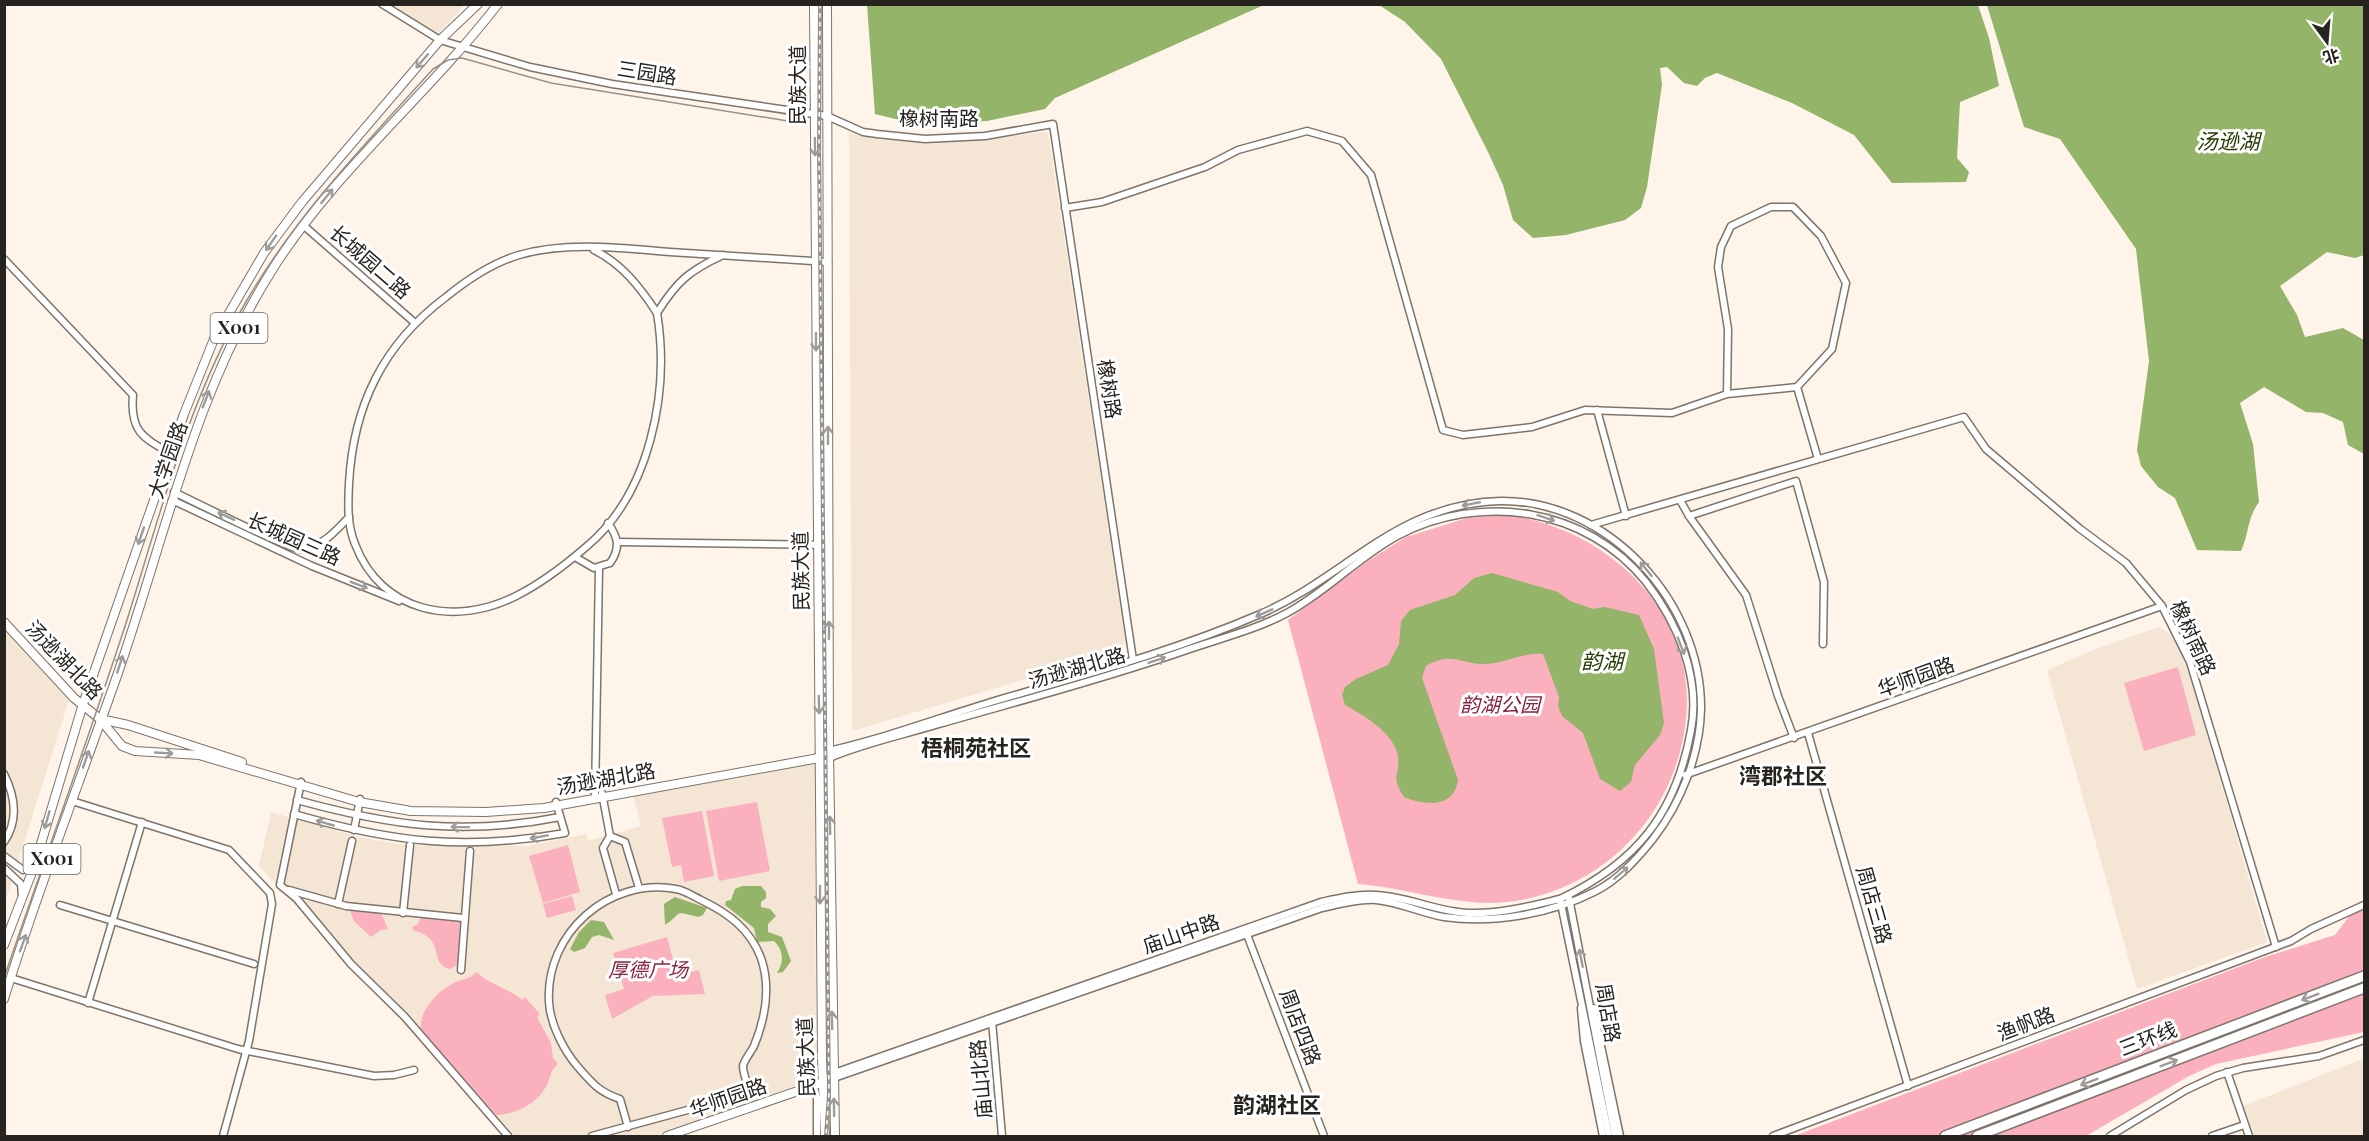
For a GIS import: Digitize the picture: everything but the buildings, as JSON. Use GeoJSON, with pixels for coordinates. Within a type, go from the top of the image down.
{"type":"FeatureCollection","features":[{"type":"Feature","properties":{"kind":"highway","name":"三环线"},"geometry":{"type":"LineString","coordinates":[[1945,1137],[2364,976]]}},
{"type":"Feature","properties":{"kind":"highway","name":"三环线"},"geometry":{"type":"LineString","coordinates":[[1977,1137],[2364,988]]}},
{"type":"Feature","properties":{"kind":"main road","name":"大学园路"},"geometry":{"type":"LineString","coordinates":[[4,945],[34,867],[83,704],[170,453],[214,339],[264,253],[302,202],[440,40],[478,4]]}},
{"type":"Feature","properties":{"kind":"main road","name":"大学园路"},"geometry":{"type":"LineString","coordinates":[[4,999],[118,672],[173,496],[212,385],[228,348],[270,273],[303,225],[365,152],[465,46],[498,4]]}},
{"type":"Feature","properties":{"kind":"main road","name":"民族大道"},"geometry":{"type":"LineString","coordinates":[[814,4],[819,755],[825,1137]]}},
{"type":"Feature","properties":{"kind":"main road","name":"民族大道"},"geometry":{"type":"LineString","coordinates":[[827,4],[829,754],[835,1137]]}},
{"type":"Feature","properties":{"kind":"main road","name":"汤逊湖北路"},"geometry":{"type":"LineString","coordinates":[[4,622],[74,698],[100,719],[114,739],[135,751],[199,755],[359,800],[411,807],[475,809],[556,803],[819,755]]}},
{"type":"Feature","properties":{"kind":"main road","name":"汤逊湖北路"},"geometry":{"type":"LineString","coordinates":[[100,719],[128,725],[300,783]]}},
{"type":"Feature","properties":{"kind":"main road","name":"华师园路"},"geometry":{"type":"LineString","coordinates":[[667,1137],[834,1075]]}},
{"type":"Feature","properties":{"kind":"street","name":"三园路"},"geometry":{"type":"LineString","coordinates":[[382,4],[440,40],[561,75],[827,117]]}},
{"type":"Feature","properties":{"kind":"street","name":"橡树南路"},"geometry":{"type":"LineString","coordinates":[[827,117],[863,132],[925,139],[985,136],[1053,124]]}},
{"type":"Feature","properties":{"kind":"street","name":"橡树路"},"geometry":{"type":"LineString","coordinates":[[1053,124],[1133,660]]}},
{"type":"Feature","properties":{"kind":"street"},"geometry":{"type":"LineString","coordinates":[[1065,208],[1102,202],[1205,167],[1238,150],[1307,131],[1342,141],[1371,176],[1443,430],[1463,435],[1532,427],[1586,410],[1672,413],[1727,394],[1797,387],[1832,349],[1846,283],[1821,236],[1793,207],[1771,207],[1731,226],[1721,247],[1718,267],[1728,329],[1727,394]]}},
{"type":"Feature","properties":{"kind":"street","name":"长城园二路"},"geometry":{"type":"LineString","coordinates":[[303,225],[416,323]]}},
{"type":"Feature","properties":{"kind":"street"},"geometry":{"type":"LineString","coordinates":[[405,603],[375,579],[355,544],[349,517],[350,458],[358,417],[372,382],[398,343],[426,312],[471,277],[517,255],[555,248],[591,248],[828,262]]}},
{"type":"Feature","properties":{"kind":"street"},"geometry":{"type":"LineString","coordinates":[[591,248],[609,257],[629,275],[657,313],[672,291],[692,270],[724,255]]}},
{"type":"Feature","properties":{"kind":"street"},"geometry":{"type":"LineString","coordinates":[[4,259],[133,395],[131,416],[142,436],[170,453]]}},
{"type":"Feature","properties":{"kind":"street","name":"长城园三路"},"geometry":{"type":"LineString","coordinates":[[173,496],[312,567],[405,603],[457,613],[514,597],[575,557],[593,542],[623,504],[647,453],[657,417],[663,373],[657,313]]}},
{"type":"Feature","properties":{"kind":"street"},"geometry":{"type":"LineString","coordinates":[[1586,533],[1591,525],[1818,459],[1797,387]]}},
{"type":"Feature","properties":{"kind":"street"},"geometry":{"type":"LineString","coordinates":[[1596,410],[1626,516]]}},
{"type":"Feature","properties":{"kind":"street","name":"橡树南路"},"geometry":{"type":"LineString","coordinates":[[1818,459],[1964,417],[1986,449],[2079,528],[2126,563],[2162,606],[2190,662],[2276,947]]}},
{"type":"Feature","properties":{"kind":"street"},"geometry":{"type":"LineString","coordinates":[[1689,516],[1796,481],[1824,582],[1823,644]]}},
{"type":"Feature","properties":{"kind":"street","name":"长城园三路"},"geometry":{"type":"LineString","coordinates":[[173,496],[267,535],[291,549],[316,545],[333,535],[349,517]]}},
{"type":"Feature","properties":{"kind":"street"},"geometry":{"type":"LineString","coordinates":[[1680,500],[1746,595],[1778,696],[1794,738]]}},
{"type":"Feature","properties":{"kind":"street","name":"汤逊湖北路"},"geometry":{"type":"LineString","coordinates":[[829,754],[1133,660],[1254,617],[1294,599],[1389,532],[1429,513],[1479,502],[1524,501],[1562,512],[1591,525],[1623,545],[1640,561],[1655,580],[1689,642],[1697,666],[1701,710],[1697,744],[1684,775],[1665,809],[1643,839],[1614,869],[1594,883],[1568,895],[1561,902]]}},
{"type":"Feature","properties":{"kind":"street","name":"汤逊湖北路"},"geometry":{"type":"LineString","coordinates":[[819,755],[1136,668],[1287,613],[1396,537],[1432,520],[1482,511],[1512,510],[1542,516],[1586,533],[1617,551],[1635,569],[1661,604],[1681,643],[1689,669],[1693,718],[1684,775],[1673,813],[1635,860],[1598,890],[1570,902]]}},
{"type":"Feature","properties":{"kind":"street"},"geometry":{"type":"LineString","coordinates":[[575,557],[594,568],[610,563],[615,556],[617,542],[608,523]]}},
{"type":"Feature","properties":{"kind":"street"},"geometry":{"type":"LineString","coordinates":[[617,542],[828,545]]}},
{"type":"Feature","properties":{"kind":"street"},"geometry":{"type":"LineString","coordinates":[[599,568],[598,796],[610,836],[603,848],[616,894]]}},
{"type":"Feature","properties":{"kind":"street","name":"华师园路"},"geometry":{"type":"LineString","coordinates":[[1684,775],[2162,606]]}},
{"type":"Feature","properties":{"kind":"street","name":"周店三路"},"geometry":{"type":"LineString","coordinates":[[1808,733],[1908,1086]]}},
{"type":"Feature","properties":{"kind":"street"},"geometry":{"type":"LineString","coordinates":[[4,774],[13,791],[15,813],[9,835],[4,842]]}},
{"type":"Feature","properties":{"kind":"street"},"geometry":{"type":"LineString","coordinates":[[280,885],[300,783]]}},
{"type":"Feature","properties":{"kind":"street"},"geometry":{"type":"LineString","coordinates":[[297,800],[356,816],[417,826],[466,828],[515,826],[560,817]]}},
{"type":"Feature","properties":{"kind":"street"},"geometry":{"type":"LineString","coordinates":[[354,830],[359,800]]}},
{"type":"Feature","properties":{"kind":"street"},"geometry":{"type":"LineString","coordinates":[[72,801],[229,850],[270,893],[272,904],[247,1051],[223,1137]]}},
{"type":"Feature","properties":{"kind":"street"},"geometry":{"type":"LineString","coordinates":[[294,814],[354,830],[410,840],[513,842],[565,833],[556,803]]}},
{"type":"Feature","properties":{"kind":"street"},"geometry":{"type":"LineString","coordinates":[[88,1003],[142,822]]}},
{"type":"Feature","properties":{"kind":"street"},"geometry":{"type":"LineString","coordinates":[[610,836],[625,842],[639,888]]}},
{"type":"Feature","properties":{"kind":"street"},"geometry":{"type":"LineString","coordinates":[[338,904],[352,841]]}},
{"type":"Feature","properties":{"kind":"street"},"geometry":{"type":"LineString","coordinates":[[403,913],[410,845]]}},
{"type":"Feature","properties":{"kind":"street"},"geometry":{"type":"LineString","coordinates":[[461,970],[463,918],[470,851]]}},
{"type":"Feature","properties":{"kind":"street"},"geometry":{"type":"LineString","coordinates":[[4,856],[22,870],[34,867]]}},
{"type":"Feature","properties":{"kind":"street"},"geometry":{"type":"LineString","coordinates":[[4,868],[21,884],[22,898]]}},
{"type":"Feature","properties":{"kind":"street"},"geometry":{"type":"LineString","coordinates":[[280,885],[293,892],[338,904],[463,918]]}},
{"type":"Feature","properties":{"kind":"street"},"geometry":{"type":"LineString","coordinates":[[280,885],[297,899],[351,964],[405,1017],[508,1137]]}},
{"type":"Feature","properties":{"kind":"street"},"geometry":{"type":"LineString","coordinates":[[592,1137],[628,1127],[750,1093],[743,1065],[763,1022],[766,983],[757,950],[741,926],[727,913],[677,889],[639,888],[616,894],[590,910],[573,927],[552,972],[549,1003],[568,1056],[600,1092],[620,1099],[628,1127]]}},
{"type":"Feature","properties":{"kind":"street","name":"周店路"},"geometry":{"type":"LineString","coordinates":[[1568,895],[1589,997],[1593,1039],[1609,1137]]}},
{"type":"Feature","properties":{"kind":"street","name":"庙山中路"},"geometry":{"type":"LineString","coordinates":[[834,1075],[1246,932],[1350,901],[1376,900],[1440,916],[1470,919],[1514,916],[1561,902],[1570,902]]}},
{"type":"Feature","properties":{"kind":"street","name":"周店路"},"geometry":{"type":"LineString","coordinates":[[1561,902],[1581,999],[1593,1039],[1615,1137]]}},
{"type":"Feature","properties":{"kind":"street"},"geometry":{"type":"LineString","coordinates":[[60,905],[254,964]]}},
{"type":"Feature","properties":{"kind":"street","name":"渔帆路"},"geometry":{"type":"LineString","coordinates":[[1773,1137],[2276,947],[2364,905]]}},
{"type":"Feature","properties":{"kind":"street","name":"周店四路"},"geometry":{"type":"LineString","coordinates":[[1246,932],[1324,1137]]}},
{"type":"Feature","properties":{"kind":"street"},"geometry":{"type":"LineString","coordinates":[[11,978],[247,1051],[374,1076],[394,1075],[414,1070]]}},
{"type":"Feature","properties":{"kind":"street"},"geometry":{"type":"LineString","coordinates":[[1589,997],[1601,1038],[1620,1137]]}},
{"type":"Feature","properties":{"kind":"street"},"geometry":{"type":"LineString","coordinates":[[1581,999],[1584,1041],[1603,1137]]}},
{"type":"Feature","properties":{"kind":"street","name":"庙山北路"},"geometry":{"type":"LineString","coordinates":[[992,1021],[1002,1137]]}},
{"type":"Feature","properties":{"kind":"street"},"geometry":{"type":"LineString","coordinates":[[2110,1137],[2186,1090],[2227,1072],[2319,1056],[2364,1040]]}},
{"type":"Feature","properties":{"kind":"street"},"geometry":{"type":"LineString","coordinates":[[2227,1072],[2249,1137]]}},
{"type":"Feature","properties":{"kind":"street"},"geometry":{"type":"LineString","coordinates":[[817,1098],[818,1137]]}},
{"type":"Feature","properties":{"kind":"street"},"geometry":{"type":"LineString","coordinates":[[2212,1137],[2244,1125]]}},
{"type":"Feature","properties":{"kind":"shaded area"},"geometry":{"type":"Polygon","coordinates":[[[393,5],[464,5],[437,35],[393,5]]]}},
{"type":"Feature","properties":{"kind":"shaded area"},"geometry":{"type":"Polygon","coordinates":[[[1048,132],[1125,639],[1120,651],[852,731],[849,134],[927,144],[1048,132]]]}},
{"type":"Feature","properties":{"kind":"shaded area"},"geometry":{"type":"Polygon","coordinates":[[[2159,627],[2171,635],[2186,662],[2267,942],[2137,989],[2047,670],[2093,650],[2159,627]]]}},
{"type":"Feature","properties":{"kind":"shaded area"},"geometry":{"type":"Polygon","coordinates":[[[5,628],[69,700],[5,903],[5,628]]]}},
{"type":"Feature","properties":{"kind":"shaded area"},"geometry":{"type":"Polygon","coordinates":[[[815,764],[816,1079],[654,1136],[506,1136],[259,866],[271,812],[359,837],[405,845],[527,846],[587,834],[588,841],[641,826],[633,796],[815,764]]]}},
{"type":"Feature","properties":{"kind":"shaded area"},"geometry":{"type":"Polygon","coordinates":[[[2362,1059],[2364,1063],[2364,1136],[2255,1136],[2243,1106],[2362,1059]]]}},
{"type":"Feature","properties":{"kind":"green space","name":"韵湖公园"},"geometry":{"type":"Polygon","coordinates":[[[1506,515],[1540,522],[1573,535],[1604,552],[1631,574],[1654,601],[1672,630],[1683,663],[1687,699],[1684,736],[1674,771],[1659,803],[1638,832],[1613,857],[1584,877],[1551,892],[1515,901],[1495,903],[1456,900],[1358,884],[1288,620],[1369,560],[1406,537],[1467,518],[1506,515]]]}},
{"type":"Feature","properties":{"kind":"green space"},"geometry":{"type":"Polygon","coordinates":[[[2178,667],[2196,735],[2144,751],[2124,683],[2178,667]]]}},
{"type":"Feature","properties":{"kind":"green space"},"geometry":{"type":"Polygon","coordinates":[[[757,802],[770,871],[719,881],[706,811],[757,802]]]}},
{"type":"Feature","properties":{"kind":"green space"},"geometry":{"type":"Polygon","coordinates":[[[702,811],[714,876],[684,882],[681,865],[672,867],[662,818],[702,811]]]}},
{"type":"Feature","properties":{"kind":"green space"},"geometry":{"type":"Polygon","coordinates":[[[568,845],[580,892],[543,903],[529,856],[568,845]]]}},
{"type":"Feature","properties":{"kind":"green space"},"geometry":{"type":"Polygon","coordinates":[[[572,896],[576,910],[547,918],[543,904],[572,896]]]}},
{"type":"Feature","properties":{"kind":"green space"},"geometry":{"type":"Polygon","coordinates":[[[2364,907],[2364,1032],[2216,1064],[2189,1076],[2086,1136],[1794,1136],[2265,957],[2335,935],[2354,910],[2364,907]]]}},
{"type":"Feature","properties":{"kind":"green space"},"geometry":{"type":"Polygon","coordinates":[[[349,908],[381,913],[388,929],[381,930],[371,937],[354,921],[349,908]]]}},
{"type":"Feature","properties":{"kind":"green space"},"geometry":{"type":"Polygon","coordinates":[[[421,917],[460,922],[458,965],[449,969],[443,965],[430,939],[413,930],[412,927],[418,924],[421,917]]]}},
{"type":"Feature","properties":{"kind":"green space","name":"厚德广场"},"geometry":{"type":"Polygon","coordinates":[[[667,937],[677,975],[699,970],[705,994],[653,996],[612,1019],[605,995],[624,989],[613,953],[667,937]]]}},
{"type":"Feature","properties":{"kind":"green space"},"geometry":{"type":"Polygon","coordinates":[[[477,972],[522,1000],[525,997],[540,1014],[537,1017],[551,1043],[553,1058],[558,1064],[538,1098],[526,1107],[511,1113],[496,1115],[421,1030],[422,1016],[435,997],[452,984],[471,977],[477,972]]]}},
{"type":"Feature","properties":{"kind":"water"},"geometry":{"type":"Polygon","coordinates":[[[867,4],[1264,5],[1055,98],[1045,109],[987,121],[920,125],[875,114],[867,4]]]}},
{"type":"Feature","properties":{"kind":"water"},"geometry":{"type":"Polygon","coordinates":[[[1379,5],[1978,5],[1989,38],[1999,86],[1960,102],[1957,158],[1969,172],[1966,182],[1892,183],[1854,135],[1792,103],[1717,73],[1705,78],[1697,86],[1684,83],[1667,67],[1660,68],[1662,85],[1647,187],[1641,208],[1625,220],[1566,235],[1533,238],[1513,220],[1503,185],[1441,59],[1405,22],[1379,5]]]}},
{"type":"Feature","properties":{"kind":"water","name":"汤逊湖"},"geometry":{"type":"Polygon","coordinates":[[[1987,5],[2364,5],[2364,255],[2355,258],[2327,252],[2280,286],[2297,315],[2305,337],[2343,328],[2364,340],[2364,454],[2348,445],[2343,422],[2323,413],[2306,412],[2264,387],[2240,403],[2253,444],[2259,502],[2252,514],[2241,551],[2197,550],[2175,498],[2158,487],[2141,466],[2137,450],[2149,361],[2136,249],[2060,139],[2024,127],[1987,5]]]}},
{"type":"Feature","properties":{"kind":"water","name":"韵湖"},"geometry":{"type":"Polygon","coordinates":[[[1492,573],[1558,592],[1570,601],[1593,609],[1605,607],[1639,615],[1654,649],[1664,723],[1660,735],[1635,765],[1631,782],[1620,791],[1600,779],[1583,733],[1562,716],[1558,706],[1559,697],[1543,654],[1484,664],[1443,659],[1426,666],[1422,678],[1458,780],[1451,796],[1438,802],[1421,802],[1404,797],[1396,780],[1398,757],[1391,740],[1377,726],[1345,705],[1342,695],[1345,687],[1356,679],[1388,665],[1399,644],[1401,621],[1410,610],[1455,595],[1474,578],[1492,573]]]}},
{"type":"Feature","properties":{"kind":"water"},"geometry":{"type":"Polygon","coordinates":[[[742,886],[761,886],[766,892],[766,898],[761,902],[761,907],[770,909],[776,916],[768,924],[768,932],[782,937],[791,961],[783,972],[777,973],[782,957],[774,941],[757,942],[754,928],[725,905],[726,901],[731,900],[735,889],[742,886]]]}},
{"type":"Feature","properties":{"kind":"water"},"geometry":{"type":"Polygon","coordinates":[[[675,897],[707,908],[703,915],[698,917],[678,914],[665,925],[664,904],[675,897]]]}},
{"type":"Feature","properties":{"kind":"water"},"geometry":{"type":"Polygon","coordinates":[[[591,920],[604,922],[614,940],[599,935],[592,937],[585,948],[574,952],[570,949],[579,932],[591,920]]]}},
{"type":"Feature","properties":{"kind":"tram line"},"geometry":{"type":"LineString","coordinates":[[4,978],[112,665],[178,456],[227,337],[267,268],[311,208],[433,69],[448,60],[462,58],[551,83],[794,122]]}},
{"type":"Feature","properties":{"kind":"railway"},"geometry":{"type":"LineString","coordinates":[[820,4],[819,149],[829,1095],[826,1136]]}},
{"type":"Feature","properties":{"kind":"district","name":"梧桐苑社区"},"geometry":{"type":"Point","coordinates":[976,748]}},
{"type":"Feature","properties":{"kind":"district","name":"湾郡社区"},"geometry":{"type":"Point","coordinates":[1783,776]}},
{"type":"Feature","properties":{"kind":"district","name":"韵湖社区"},"geometry":{"type":"Point","coordinates":[1277,1105]}}]}
